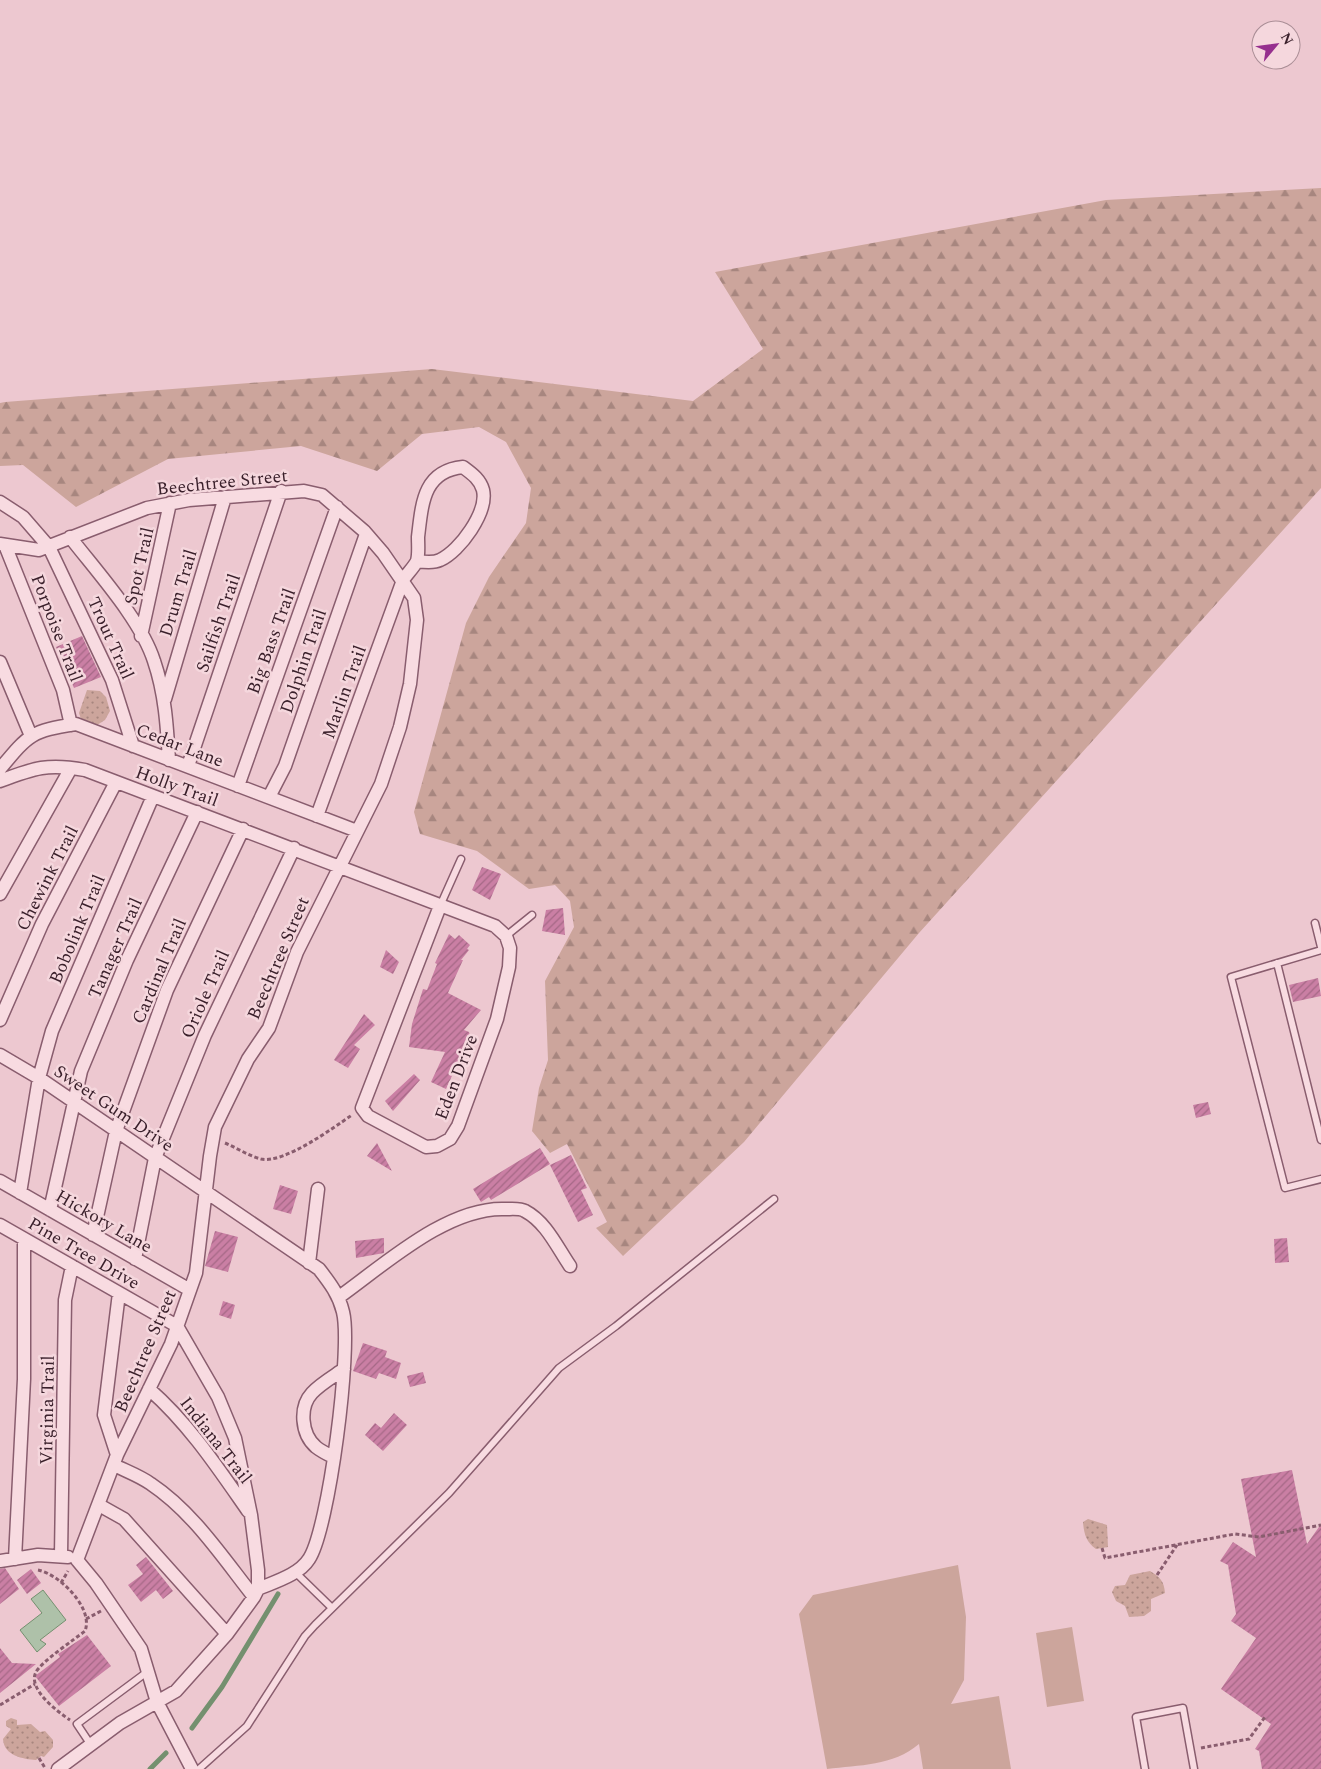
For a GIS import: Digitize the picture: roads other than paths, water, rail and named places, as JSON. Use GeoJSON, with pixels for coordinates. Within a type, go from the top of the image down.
{"type":"FeatureCollection","features":[{"type":"Feature","properties":{"kind":"street"},"geometry":{"type":"LineString","coordinates":[[463,467],[476,476],[482,488],[484,501],[479,515],[455,551],[438,561],[417,560],[418,538],[426,492],[436,475],[451,468],[463,467]]}},
{"type":"Feature","properties":{"kind":"street","name":"Beechtree Street"},"geometry":{"type":"LineString","coordinates":[[2,544],[39,550],[147,508],[225,497],[304,490],[322,495],[366,534],[403,580],[414,598],[417,620],[410,684],[400,727],[381,784],[296,952],[269,1028],[248,1059],[227,1099],[213,1138],[196,1272],[177,1326],[116,1460],[78,1560]]}},
{"type":"Feature","properties":{"kind":"street","name":"Sailfish Trail"},"geometry":{"type":"LineString","coordinates":[[188,766],[281,491]]}},
{"type":"Feature","properties":{"kind":"street","name":"Drum Trail"},"geometry":{"type":"LineString","coordinates":[[165,699],[225,497]]}},
{"type":"Feature","properties":{"kind":"street","name":"Trout Trail"},"geometry":{"type":"LineString","coordinates":[[0,502],[23,517],[49,547],[112,680],[134,746]]}},
{"type":"Feature","properties":{"kind":"street","name":"Spot Trail"},"geometry":{"type":"LineString","coordinates":[[141,636],[170,504]]}},
{"type":"Feature","properties":{"kind":"street","name":"Big Bass Trail"},"geometry":{"type":"LineString","coordinates":[[238,786],[337,508]]}},
{"type":"Feature","properties":{"kind":"street","name":"Dolphin Trail"},"geometry":{"type":"LineString","coordinates":[[269,797],[285,766],[366,534]]}},
{"type":"Feature","properties":{"kind":"street"},"geometry":{"type":"LineString","coordinates":[[70,537],[131,618],[154,659],[165,699],[170,760]]}},
{"type":"Feature","properties":{"kind":"street","name":"Porpoise Trail"},"geometry":{"type":"LineString","coordinates":[[2,544],[63,690],[71,725]]}},
{"type":"Feature","properties":{"kind":"street","name":"Marlin Trail"},"geometry":{"type":"LineString","coordinates":[[317,816],[403,580],[417,560]]}},
{"type":"Feature","properties":{"kind":"street"},"geometry":{"type":"LineString","coordinates":[[0,662],[31,736]]}},
{"type":"Feature","properties":{"kind":"street","name":"Cedar Lane"},"geometry":{"type":"LineString","coordinates":[[0,768],[24,739],[43,730],[76,724],[357,831]]}},
{"type":"Feature","properties":{"kind":"street","name":"Holly Trail"},"geometry":{"type":"LineString","coordinates":[[0,781],[32,769],[58,765],[71,768],[116,782],[340,865]]}},
{"type":"Feature","properties":{"kind":"street"},"geometry":{"type":"LineString","coordinates":[[0,894],[71,768]]}},
{"type":"Feature","properties":{"kind":"street","name":"Chewink Trail"},"geometry":{"type":"LineString","coordinates":[[0,1020],[42,924],[116,782]]}},
{"type":"Feature","properties":{"kind":"street","name":"Bobolink Trail"},"geometry":{"type":"LineString","coordinates":[[20,1193],[39,1078],[52,1031],[153,796]]}},
{"type":"Feature","properties":{"kind":"street","name":"Tanager Trail"},"geometry":{"type":"LineString","coordinates":[[50,1210],[81,1071],[124,970],[197,812]]}},
{"type":"Feature","properties":{"kind":"street","name":"Cardinal Trail"},"geometry":{"type":"LineString","coordinates":[[94,1235],[116,1131],[167,990],[243,829]]}},
{"type":"Feature","properties":{"kind":"street","name":"Oriole Trail"},"geometry":{"type":"LineString","coordinates":[[135,1259],[155,1158],[205,1035],[294,848]]}},
{"type":"Feature","properties":{"kind":"street"},"geometry":{"type":"LineString","coordinates":[[340,865],[440,906],[495,926],[506,936]]}},
{"type":"Feature","properties":{"kind":"street","name":"Eden Drive"},"geometry":{"type":"LineString","coordinates":[[440,906],[365,1095],[362,1108],[368,1116],[426,1147],[437,1146],[450,1139],[458,1126],[497,1019],[509,967],[510,948],[506,936]]}},
{"type":"Feature","properties":{"kind":"street","name":"Sweet Gum Drive"},"geometry":{"type":"LineString","coordinates":[[0,1055],[39,1078],[319,1269],[339,1297]]}},
{"type":"Feature","properties":{"kind":"street","name":"Hickory Lane"},"geometry":{"type":"LineString","coordinates":[[0,1181],[190,1290]]}},
{"type":"Feature","properties":{"kind":"street"},"geometry":{"type":"LineString","coordinates":[[309,1263],[318,1189]]}},
{"type":"Feature","properties":{"kind":"street"},"geometry":{"type":"LineString","coordinates":[[58,1769],[133,1715],[176,1691],[227,1634],[256,1593],[295,1572],[309,1559],[323,1522],[344,1369],[344,1314],[339,1297],[425,1236],[469,1213],[498,1208],[523,1209],[540,1221],[570,1266]]}},
{"type":"Feature","properties":{"kind":"street","name":"Pine Tree Drive"},"geometry":{"type":"LineString","coordinates":[[0,1225],[177,1326]]}},
{"type":"Feature","properties":{"kind":"street"},"geometry":{"type":"LineString","coordinates":[[21,1557],[24,1239]]}},
{"type":"Feature","properties":{"kind":"street","name":"Virginia Trail"},"geometry":{"type":"LineString","coordinates":[[61,1555],[65,1300],[72,1266]]}},
{"type":"Feature","properties":{"kind":"street"},"geometry":{"type":"LineString","coordinates":[[119,1293],[104,1415],[116,1460],[170,1498],[256,1593]]}},
{"type":"Feature","properties":{"kind":"street"},"geometry":{"type":"LineString","coordinates":[[177,1326],[218,1397],[235,1438],[251,1515],[258,1570],[256,1593]]}},
{"type":"Feature","properties":{"kind":"street"},"geometry":{"type":"LineString","coordinates":[[333,1457],[315,1446],[307,1433],[304,1421],[304,1408],[312,1393],[344,1369]]}},
{"type":"Feature","properties":{"kind":"street","name":"Indiana Trail"},"geometry":{"type":"LineString","coordinates":[[149,1389],[166,1404],[207,1452],[251,1515]]}},
{"type":"Feature","properties":{"kind":"street"},"geometry":{"type":"LineString","coordinates":[[99,1505],[124,1519],[227,1634]]}},
{"type":"Feature","properties":{"kind":"street"},"geometry":{"type":"LineString","coordinates":[[0,1561],[21,1557],[61,1555],[78,1560],[96,1583],[140,1649],[157,1702],[192,1769]]}},
{"type":"Feature","properties":{"kind":"lane"},"geometry":{"type":"LineString","coordinates":[[440,906],[461,859]]}},
{"type":"Feature","properties":{"kind":"lane"},"geometry":{"type":"LineString","coordinates":[[506,936],[532,915]]}},
{"type":"Feature","properties":{"kind":"lane"},"geometry":{"type":"LineString","coordinates":[[1315,923],[1321,948],[1231,977],[1285,1188],[1321,1179]]}},
{"type":"Feature","properties":{"kind":"lane"},"geometry":{"type":"LineString","coordinates":[[1277,963],[1321,1140]]}},
{"type":"Feature","properties":{"kind":"lane"},"geometry":{"type":"LineString","coordinates":[[199,1769],[247,1726],[305,1636],[449,1493],[559,1368],[616,1326],[774,1199]]}},
{"type":"Feature","properties":{"kind":"lane"},"geometry":{"type":"LineString","coordinates":[[295,1572],[332,1608]]}},
{"type":"Feature","properties":{"kind":"lane"},"geometry":{"type":"LineString","coordinates":[[91,1745],[77,1724],[147,1672]]}},
{"type":"Feature","properties":{"kind":"lane"},"geometry":{"type":"LineString","coordinates":[[1145,1769],[1136,1717],[1183,1708],[1194,1769]]}},
{"type":"Feature","properties":{"kind":"waterway"},"geometry":{"type":"LineString","coordinates":[[192,1728],[222,1687],[278,1594]]}},
{"type":"Feature","properties":{"kind":"waterway"},"geometry":{"type":"LineString","coordinates":[[150,1769],[166,1753]]}}]}
